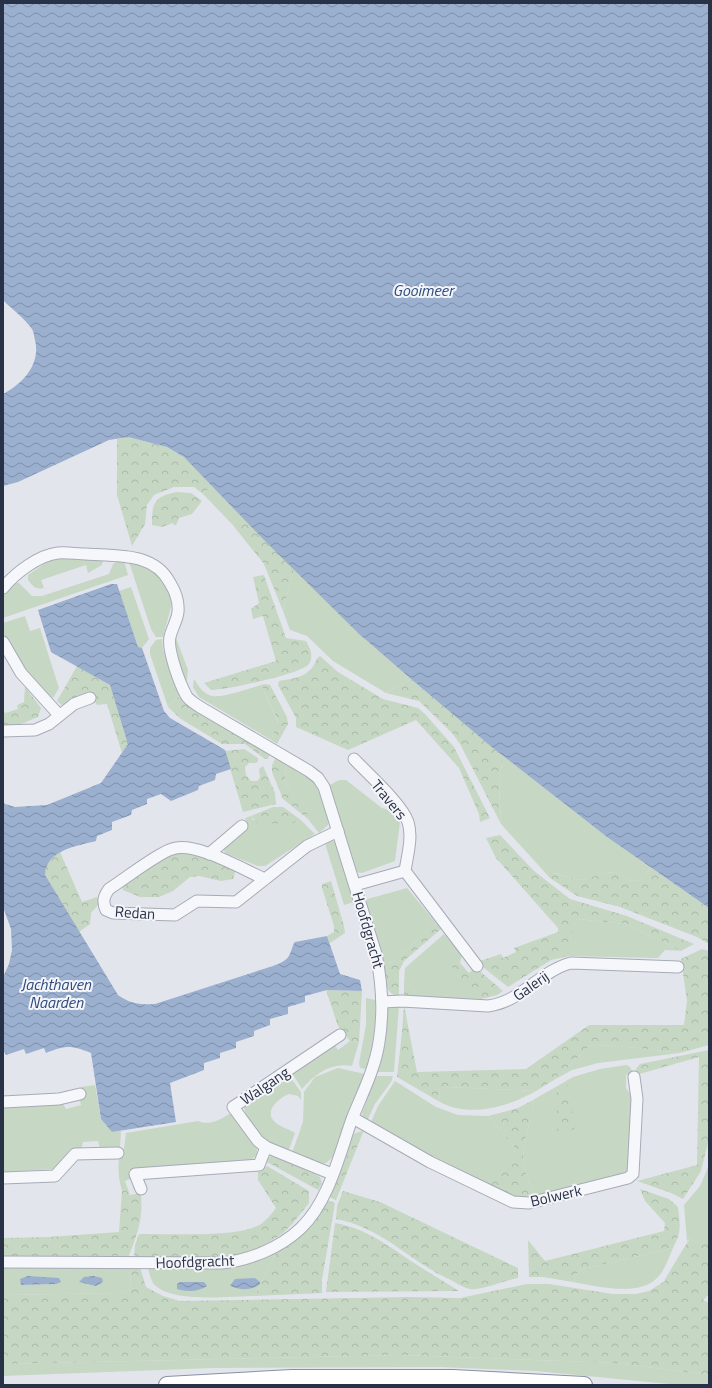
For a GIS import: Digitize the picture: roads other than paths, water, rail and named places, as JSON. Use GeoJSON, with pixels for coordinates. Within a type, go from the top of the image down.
{"type":"FeatureCollection","features":[{"type":"Feature","properties":{"kind":"highway"},"geometry":{"type":"LineString","coordinates":[[166,1385],[292,1378],[453,1378],[584,1385]]}},
{"type":"Feature","properties":{"kind":"street","name":"Hoofdgracht"},"geometry":{"type":"LineString","coordinates":[[3,588],[32,564],[58,553],[139,558],[152,563],[168,579],[177,599],[178,611],[176,623],[170,637],[169,648],[187,697],[200,707],[303,768],[318,778],[324,787],[376,954],[381,980],[382,1002],[376,1058],[332,1174],[318,1206],[301,1228],[268,1250],[241,1260],[222,1263],[3,1262]]}},
{"type":"Feature","properties":{"kind":"street"},"geometry":{"type":"LineString","coordinates":[[3,642],[21,673],[59,715]]}},
{"type":"Feature","properties":{"kind":"street"},"geometry":{"type":"LineString","coordinates":[[3,731],[35,730],[49,724],[74,704],[90,698]]}},
{"type":"Feature","properties":{"kind":"street","name":"Travers"},"geometry":{"type":"LineString","coordinates":[[354,759],[402,812],[408,823],[410,836],[405,871]]}},
{"type":"Feature","properties":{"kind":"street"},"geometry":{"type":"LineString","coordinates":[[209,854],[242,826]]}},
{"type":"Feature","properties":{"kind":"street","name":"Redan"},"geometry":{"type":"LineString","coordinates":[[265,879],[209,854],[186,847],[172,849],[109,889],[104,895],[103,903],[106,910],[113,913],[175,915],[197,901],[236,902],[307,846],[338,831]]}},
{"type":"Feature","properties":{"kind":"street"},"geometry":{"type":"LineString","coordinates":[[355,885],[405,871],[477,966]]}},
{"type":"Feature","properties":{"kind":"street","name":"Galerij"},"geometry":{"type":"LineString","coordinates":[[382,1002],[402,1001],[488,1006],[502,1005],[552,970],[571,963],[678,967]]}},
{"type":"Feature","properties":{"kind":"street","name":"Walgang"},"geometry":{"type":"LineString","coordinates":[[332,1174],[266,1147],[258,1141],[233,1107],[340,1035]]}},
{"type":"Feature","properties":{"kind":"street","name":"Bolwerk"},"geometry":{"type":"LineString","coordinates":[[353,1118],[430,1162],[513,1202],[529,1203],[628,1178],[633,1174],[637,1099],[634,1077]]}},
{"type":"Feature","properties":{"kind":"street"},"geometry":{"type":"LineString","coordinates":[[3,1102],[59,1099],[80,1094]]}},
{"type":"Feature","properties":{"kind":"street"},"geometry":{"type":"LineString","coordinates":[[141,1189],[135,1174],[260,1165],[266,1147]]}},
{"type":"Feature","properties":{"kind":"street"},"geometry":{"type":"LineString","coordinates":[[3,1178],[55,1176],[75,1154],[118,1153]]}},
{"type":"Feature","properties":{"kind":"water","name":"Gooimeer"},"geometry":{"type":"Polygon","coordinates":[[[3,3],[709,3],[709,908],[607,837],[493,748],[411,679],[358,633],[263,539],[184,457],[167,447],[128,437],[109,440],[18,482],[3,486],[3,394],[17,385],[29,372],[33,365],[36,349],[32,329],[22,317],[3,300],[3,3]]]}},
{"type":"Feature","properties":{"kind":"water","name":"Jachthaven Naarden"},"geometry":{"type":"Polygon","coordinates":[[[111,584],[117,584],[138,647],[142,648],[164,711],[170,718],[225,750],[231,769],[216,774],[215,780],[199,786],[198,790],[171,801],[161,794],[147,799],[147,804],[132,810],[131,815],[112,822],[112,830],[97,836],[96,841],[64,850],[51,860],[47,867],[45,875],[118,995],[136,1003],[155,1004],[276,965],[288,957],[295,942],[327,936],[340,974],[360,980],[362,991],[327,990],[305,996],[305,1002],[288,1007],[288,1014],[270,1019],[270,1025],[254,1031],[254,1036],[236,1042],[236,1048],[220,1053],[220,1058],[204,1063],[204,1070],[170,1083],[176,1122],[112,1132],[101,1119],[91,1053],[73,1047],[59,1048],[46,1053],[44,1048],[26,1054],[24,1049],[6,1055],[3,1050],[3,977],[9,964],[12,950],[11,929],[3,907],[3,801],[5,804],[15,807],[47,805],[101,783],[128,744],[110,685],[51,652],[38,610],[111,584]]]}},
{"type":"Feature","properties":{"kind":"water"},"geometry":{"type":"Polygon","coordinates":[[[28,1276],[59,1278],[61,1282],[56,1284],[21,1285],[20,1279],[28,1276]]]}},
{"type":"Feature","properties":{"kind":"water"},"geometry":{"type":"Polygon","coordinates":[[[94,1276],[102,1278],[103,1282],[96,1286],[79,1282],[84,1277],[94,1276]]]}},
{"type":"Feature","properties":{"kind":"water"},"geometry":{"type":"Polygon","coordinates":[[[255,1278],[260,1282],[260,1284],[253,1288],[242,1289],[230,1286],[235,1279],[255,1278]]]}},
{"type":"Feature","properties":{"kind":"water"},"geometry":{"type":"Polygon","coordinates":[[[180,1282],[204,1282],[207,1286],[192,1291],[185,1291],[177,1289],[177,1284],[180,1282]]]}}]}
